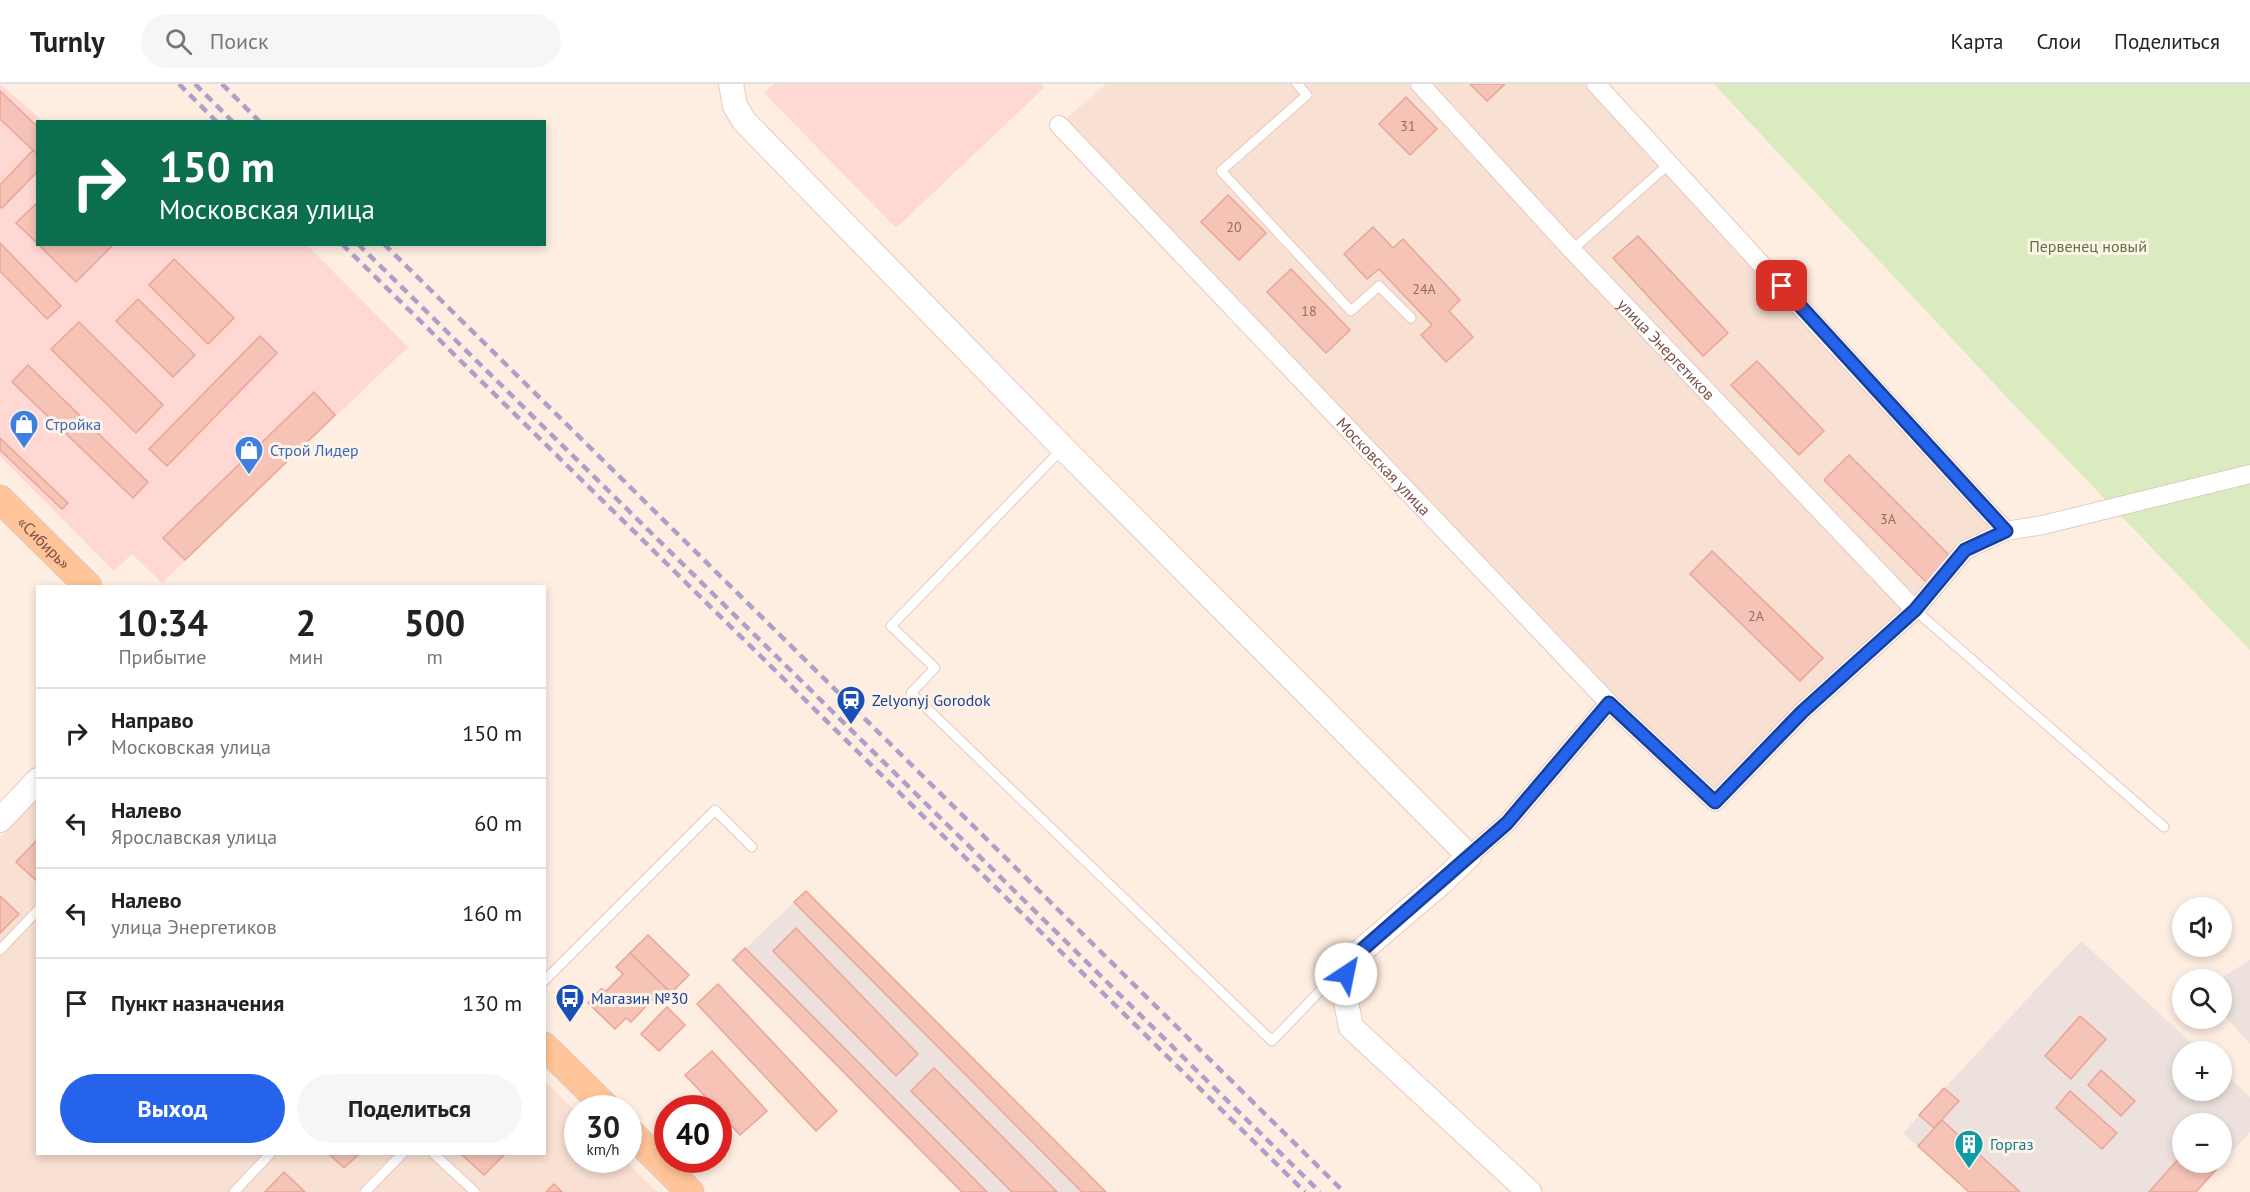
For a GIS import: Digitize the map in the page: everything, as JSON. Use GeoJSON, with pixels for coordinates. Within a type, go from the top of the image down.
{"type":"FeatureCollection","features":[{"type":"Feature","properties":{"kind":"main road","name":"«Сибирь»"},"geometry":{"type":"LineString","coordinates":[[0,499],[87,585]]}},
{"type":"Feature","properties":{"kind":"main road"},"geometry":{"type":"LineString","coordinates":[[546,1048],[594,1095]]}},
{"type":"Feature","properties":{"kind":"main road"},"geometry":{"type":"LineString","coordinates":[[642,1144],[690,1192]]}},
{"type":"Feature","properties":{"kind":"street"},"geometry":{"type":"LineString","coordinates":[[731,84],[735,106],[744,121],[1063,448],[1469,856]]}},
{"type":"Feature","properties":{"kind":"street","name":"улица Энергетиков"},"geometry":{"type":"LineString","coordinates":[[1420,84],[1572,250],[1915,610]]}},
{"type":"Feature","properties":{"kind":"street"},"geometry":{"type":"LineString","coordinates":[[1596,84],[2006,531]]}},
{"type":"Feature","properties":{"kind":"street","name":"Московская улица"},"geometry":{"type":"LineString","coordinates":[[1059,125],[1609,703],[1715,802],[1802,712],[1915,610]]}},
{"type":"Feature","properties":{"kind":"street"},"geometry":{"type":"LineString","coordinates":[[1915,610],[1965,550],[2006,531],[2053,522],[2250,474]]}},
{"type":"Feature","properties":{"kind":"street"},"geometry":{"type":"LineString","coordinates":[[1529,1192],[1351,1027],[1343,987],[1348,962],[1507,823],[1609,703]]}},
{"type":"Feature","properties":{"kind":"street"},"geometry":{"type":"LineString","coordinates":[[0,820],[36,782]]}},
{"type":"Feature","properties":{"kind":"lane"},"geometry":{"type":"LineString","coordinates":[[1296,84],[1307,95],[1221,171],[1351,311],[1379,286],[1411,318]]}},
{"type":"Feature","properties":{"kind":"lane"},"geometry":{"type":"LineString","coordinates":[[1572,250],[1670,163]]}},
{"type":"Feature","properties":{"kind":"lane"},"geometry":{"type":"LineString","coordinates":[[1063,448],[891,626],[935,668],[911,693],[1272,1041],[1348,962]]}},
{"type":"Feature","properties":{"kind":"lane"},"geometry":{"type":"LineString","coordinates":[[1915,610],[2164,827]]}},
{"type":"Feature","properties":{"kind":"lane"},"geometry":{"type":"LineString","coordinates":[[546,979],[715,810],[752,847]]}},
{"type":"Feature","properties":{"kind":"lane"},"geometry":{"type":"LineString","coordinates":[[0,950],[36,912]]}},
{"type":"Feature","properties":{"kind":"lane"},"geometry":{"type":"LineString","coordinates":[[234,1192],[269,1155]]}},
{"type":"Feature","properties":{"kind":"lane"},"geometry":{"type":"LineString","coordinates":[[365,1192],[401,1155]]}},
{"type":"Feature","properties":{"kind":"lane"},"geometry":{"type":"LineString","coordinates":[[435,1155],[475,1192]]}},
{"type":"Feature","properties":{"kind":"shaded area"},"geometry":{"type":"Polygon","coordinates":[[[0,84],[42,120],[36,120],[36,246],[308,246],[408,347],[162,583],[132,554],[114,571],[0,456],[0,84]]]}},
{"type":"Feature","properties":{"kind":"shaded area"},"geometry":{"type":"Polygon","coordinates":[[[774,84],[1041,84],[1044,88],[896,228],[764,93],[774,84]]]}},
{"type":"Feature","properties":{"kind":"shaded area"},"geometry":{"type":"Polygon","coordinates":[[[1106,84],[1596,84],[2006,531],[1965,550],[1715,802],[1059,125],[1106,84]]]}},
{"type":"Feature","properties":{"kind":"shaded area"},"geometry":{"type":"Polygon","coordinates":[[[36,800],[36,1155],[546,1155],[546,1082],[564,1100],[564,1173],[637,1173],[657,1192],[0,1192],[0,838],[36,800]]]}},
{"type":"Feature","properties":{"kind":"shaded area"},"geometry":{"type":"Polygon","coordinates":[[[806,891],[1106,1192],[962,1192],[733,960],[806,891]]]}},
{"type":"Feature","properties":{"kind":"shaded area"},"geometry":{"type":"Polygon","coordinates":[[[2081,941],[2172,1025],[2172,1029],[2176,1029],[2189,1041],[2172,1041],[2172,1101],[2232,1101],[2232,1080],[2250,1097],[2250,1132],[2232,1152],[2232,1113],[2172,1113],[2172,1173],[2212,1173],[2195,1192],[1969,1192],[1903,1133],[2081,941]]]}},
{"type":"Feature","properties":{"kind":"shaded area"},"geometry":{"type":"Polygon","coordinates":[[[2250,960],[2250,1044],[2232,1024],[2232,971],[2250,960]]]}},
{"type":"Feature","properties":{"kind":"green space","name":"Первенец новый"},"geometry":{"type":"Polygon","coordinates":[[[1714,84],[2250,84],[2250,650],[1999,389],[1714,84]]]}},
{"type":"Feature","properties":{"kind":"building"},"geometry":{"type":"Polygon","coordinates":[[[1470,84],[1505,84],[1487,101],[1470,84]]]}},
{"type":"Feature","properties":{"kind":"building"},"geometry":{"type":"Polygon","coordinates":[[[0,91],[36,125],[36,153],[0,119],[0,91]]]}},
{"type":"Feature","properties":{"kind":"building"},"geometry":{"type":"Polygon","coordinates":[[[1406,97],[1437,129],[1410,155],[1379,124],[1406,97]]]}},
{"type":"Feature","properties":{"kind":"building"},"geometry":{"type":"Polygon","coordinates":[[[33,150],[36,153],[36,173],[2,208],[0,207],[0,185],[33,150]]]}},
{"type":"Feature","properties":{"kind":"building"},"geometry":{"type":"Polygon","coordinates":[[[1228,195],[1266,233],[1239,260],[1201,222],[1228,195]]]}},
{"type":"Feature","properties":{"kind":"building"},"geometry":{"type":"Polygon","coordinates":[[[36,204],[36,242],[16,223],[36,204]]]}},
{"type":"Feature","properties":{"kind":"building"},"geometry":{"type":"Polygon","coordinates":[[[1373,227],[1393,248],[1403,239],[1460,300],[1449,311],[1473,337],[1446,362],[1421,335],[1432,325],[1379,269],[1367,279],[1344,254],[1373,227]]]}},
{"type":"Feature","properties":{"kind":"building"},"geometry":{"type":"Polygon","coordinates":[[[1638,236],[1728,333],[1703,356],[1613,258],[1638,236]]]}},
{"type":"Feature","properties":{"kind":"building"},"geometry":{"type":"Polygon","coordinates":[[[0,243],[61,306],[47,319],[0,271],[0,243]]]}},
{"type":"Feature","properties":{"kind":"building"},"geometry":{"type":"Polygon","coordinates":[[[40,246],[112,246],[76,282],[40,246]]]}},
{"type":"Feature","properties":{"kind":"building"},"geometry":{"type":"Polygon","coordinates":[[[174,259],[234,318],[208,344],[149,285],[174,259]]]}},
{"type":"Feature","properties":{"kind":"building"},"geometry":{"type":"Polygon","coordinates":[[[1291,269],[1350,330],[1326,353],[1267,292],[1291,269]]]}},
{"type":"Feature","properties":{"kind":"building"},"geometry":{"type":"Polygon","coordinates":[[[138,299],[195,355],[173,377],[116,321],[138,299]]]}},
{"type":"Feature","properties":{"kind":"building"},"geometry":{"type":"Polygon","coordinates":[[[79,322],[163,405],[136,433],[51,349],[79,322]]]}},
{"type":"Feature","properties":{"kind":"building"},"geometry":{"type":"Polygon","coordinates":[[[260,336],[277,353],[167,466],[149,449],[260,336]]]}},
{"type":"Feature","properties":{"kind":"building"},"geometry":{"type":"Polygon","coordinates":[[[1757,361],[1824,431],[1799,455],[1731,385],[1757,361]]]}},
{"type":"Feature","properties":{"kind":"building"},"geometry":{"type":"Polygon","coordinates":[[[28,365],[148,482],[133,498],[12,382],[28,365]]]}},
{"type":"Feature","properties":{"kind":"building","name":"Строй Лидер"},"geometry":{"type":"Polygon","coordinates":[[[314,392],[335,415],[185,560],[163,538],[314,392]]]}},
{"type":"Feature","properties":{"kind":"building"},"geometry":{"type":"Polygon","coordinates":[[[0,438],[68,503],[62,509],[0,450],[0,438]]]}},
{"type":"Feature","properties":{"kind":"building"},"geometry":{"type":"Polygon","coordinates":[[[1849,455],[1951,557],[1926,582],[1824,480],[1849,455]]]}},
{"type":"Feature","properties":{"kind":"building"},"geometry":{"type":"Polygon","coordinates":[[[1712,551],[1823,658],[1800,681],[1690,574],[1712,551]]]}},
{"type":"Feature","properties":{"kind":"building"},"geometry":{"type":"Polygon","coordinates":[[[36,841],[36,880],[16,862],[36,841]]]}},
{"type":"Feature","properties":{"kind":"building"},"geometry":{"type":"Polygon","coordinates":[[[806,891],[1106,1192],[1082,1192],[794,902],[806,891]]]}},
{"type":"Feature","properties":{"kind":"building"},"geometry":{"type":"Polygon","coordinates":[[[0,896],[19,914],[0,933],[0,896]]]}},
{"type":"Feature","properties":{"kind":"building"},"geometry":{"type":"Polygon","coordinates":[[[796,928],[918,1054],[896,1076],[773,951],[796,928]]]}},
{"type":"Feature","properties":{"kind":"building"},"geometry":{"type":"Polygon","coordinates":[[[648,935],[689,975],[671,993],[630,953],[648,935]]]}},
{"type":"Feature","properties":{"kind":"building"},"geometry":{"type":"Polygon","coordinates":[[[745,948],[987,1192],[962,1192],[733,960],[745,948]]]}},
{"type":"Feature","properties":{"kind":"building"},"geometry":{"type":"Polygon","coordinates":[[[630,953],[671,993],[660,1005],[654,998],[631,1022],[626,1018],[615,1029],[588,1003],[601,989],[606,991],[623,974],[616,967],[630,953]]]}},
{"type":"Feature","properties":{"kind":"building"},"geometry":{"type":"Polygon","coordinates":[[[718,984],[837,1111],[816,1131],[697,1004],[718,984]]]}},
{"type":"Feature","properties":{"kind":"building"},"geometry":{"type":"Polygon","coordinates":[[[667,1007],[685,1025],[659,1051],[641,1034],[667,1007]]]}},
{"type":"Feature","properties":{"kind":"building"},"geometry":{"type":"Polygon","coordinates":[[[2080,1016],[2106,1039],[2071,1079],[2045,1056],[2080,1016]]]}},
{"type":"Feature","properties":{"kind":"building"},"geometry":{"type":"Polygon","coordinates":[[[712,1051],[767,1111],[740,1135],[732,1126],[732,1095],[704,1095],[685,1075],[712,1051]]]}},
{"type":"Feature","properties":{"kind":"building"},"geometry":{"type":"Polygon","coordinates":[[[934,1068],[1057,1192],[1012,1192],[911,1091],[934,1068]]]}},
{"type":"Feature","properties":{"kind":"building"},"geometry":{"type":"Polygon","coordinates":[[[2101,1070],[2135,1101],[2121,1116],[2088,1085],[2101,1070]]]}},
{"type":"Feature","properties":{"kind":"building"},"geometry":{"type":"Polygon","coordinates":[[[1944,1088],[1959,1101],[1934,1128],[1919,1115],[1944,1088]]]}},
{"type":"Feature","properties":{"kind":"building"},"geometry":{"type":"Polygon","coordinates":[[[2070,1091],[2117,1133],[2102,1149],[2056,1108],[2070,1091]]]}},
{"type":"Feature","properties":{"kind":"building","name":"Горгаз"},"geometry":{"type":"Polygon","coordinates":[[[1942,1120],[2020,1192],[1969,1192],[1918,1146],[1942,1120]]]}},
{"type":"Feature","properties":{"kind":"building"},"geometry":{"type":"Polygon","coordinates":[[[330,1155],[358,1155],[344,1168],[330,1155]]]}},
{"type":"Feature","properties":{"kind":"building"},"geometry":{"type":"Polygon","coordinates":[[[462,1155],[504,1155],[484,1175],[462,1155]]]}},
{"type":"Feature","properties":{"kind":"building"},"geometry":{"type":"Polygon","coordinates":[[[2172,1166],[2172,1173],[2213,1173],[2196,1192],[2149,1192],[2172,1166]]]}},
{"type":"Feature","properties":{"kind":"building"},"geometry":{"type":"Polygon","coordinates":[[[284,1172],[305,1192],[265,1192],[284,1172]]]}},
{"type":"Feature","properties":{"kind":"building"},"geometry":{"type":"Polygon","coordinates":[[[554,1184],[562,1192],[546,1192],[554,1184]]]}},
{"type":"Feature","properties":{"kind":"railway"},"geometry":{"type":"LineString","coordinates":[[179,84],[215,120]]}},
{"type":"Feature","properties":{"kind":"railway"},"geometry":{"type":"LineString","coordinates":[[195,84],[231,120]]}},
{"type":"Feature","properties":{"kind":"railway"},"geometry":{"type":"LineString","coordinates":[[222,84],[258,120]]}},
{"type":"Feature","properties":{"kind":"railway"},"geometry":{"type":"LineString","coordinates":[[344,246],[1305,1192]]}},
{"type":"Feature","properties":{"kind":"railway"},"geometry":{"type":"LineString","coordinates":[[360,246],[1320,1192]]}},
{"type":"Feature","properties":{"kind":"railway"},"geometry":{"type":"LineString","coordinates":[[386,246],[1344,1192]]}},
{"type":"Feature","properties":{"kind":"place","name":"Стройка"},"geometry":{"type":"Point","coordinates":[24,450]}},
{"type":"Feature","properties":{"kind":"place","name":"Строй Лидер"},"geometry":{"type":"Point","coordinates":[249,476]}},
{"type":"Feature","properties":{"kind":"place","name":"Zelyonyj Gorodok"},"geometry":{"type":"Point","coordinates":[851,726]}},
{"type":"Feature","properties":{"kind":"place","name":"Магазин №30"},"geometry":{"type":"Point","coordinates":[570,1024]}},
{"type":"Feature","properties":{"kind":"place","name":"Горгаз"},"geometry":{"type":"Point","coordinates":[1969,1170]}},
{"type":"Feature","properties":{"kind":"route"},"geometry":{"type":"LineString","coordinates":[[1346,974],[1348,962],[1507,823],[1609,703],[1715,802],[1802,712],[1915,610],[1965,550],[2006,531],[1782,286]]}}]}
